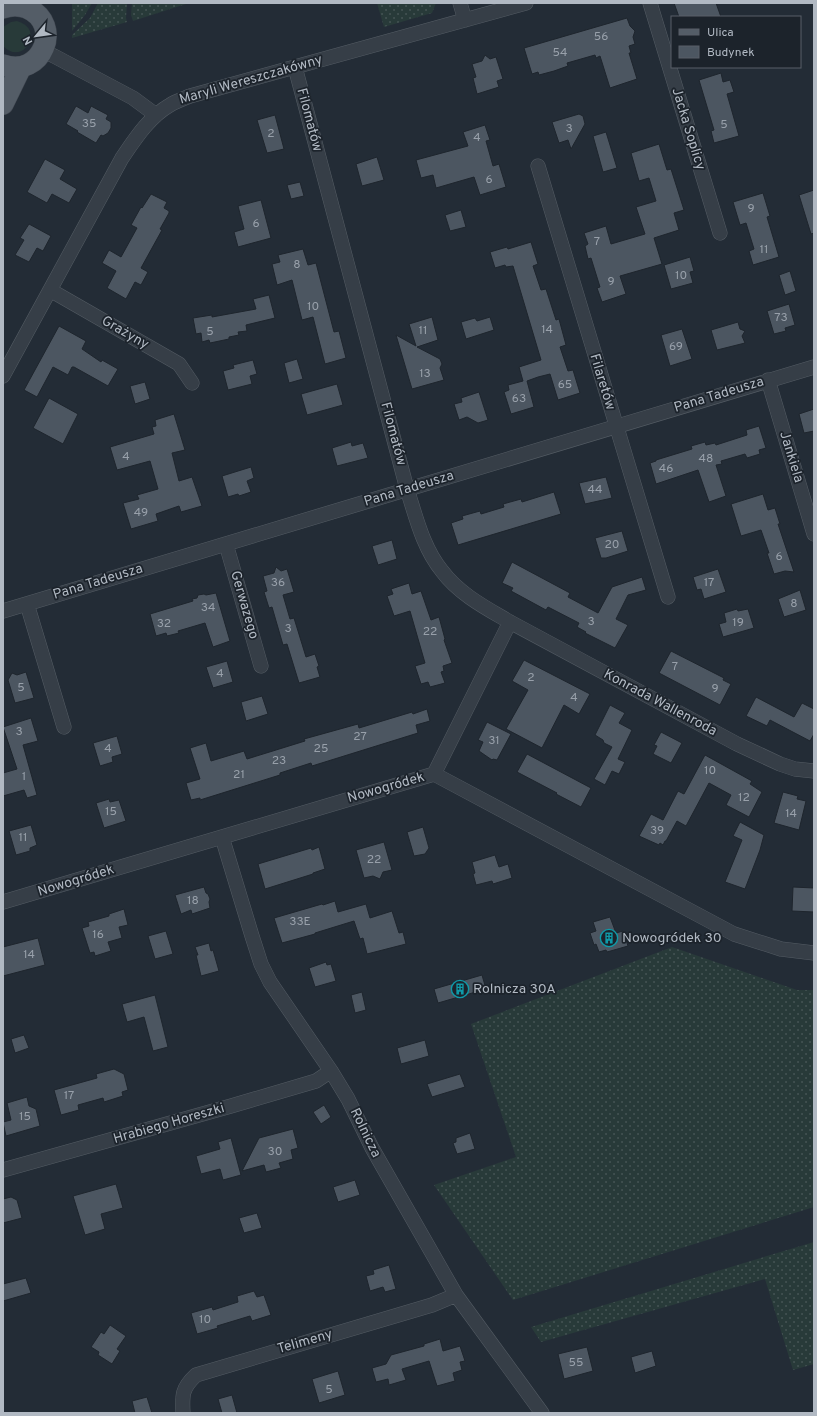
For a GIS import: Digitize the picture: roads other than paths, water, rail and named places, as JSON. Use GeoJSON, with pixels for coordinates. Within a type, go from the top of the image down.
{"type":"FeatureCollection","features":[{"type":"Feature","properties":{"kind":"main road"},"geometry":{"type":"LineString","coordinates":[[3,104],[12,66],[31,63],[36,60],[43,51],[46,35],[37,8],[15,5],[6,6]]}},
{"type":"Feature","properties":{"kind":"street"},"geometry":{"type":"LineString","coordinates":[[460,3],[465,20]]}},
{"type":"Feature","properties":{"kind":"street","name":"Maryli Wereszczakówny"},"geometry":{"type":"LineString","coordinates":[[3,376],[122,158],[156,115],[169,105],[190,96],[526,3]]}},
{"type":"Feature","properties":{"kind":"street","name":"Jacka Soplicy"},"geometry":{"type":"LineString","coordinates":[[650,3],[720,233]]}},
{"type":"Feature","properties":{"kind":"street"},"geometry":{"type":"LineString","coordinates":[[43,51],[133,98],[156,115]]}},
{"type":"Feature","properties":{"kind":"street","name":"Filomatów"},"geometry":{"type":"LineString","coordinates":[[295,67],[407,489],[420,529],[429,551],[442,572],[464,592],[510,622]]}},
{"type":"Feature","properties":{"kind":"street","name":"Filaretów"},"geometry":{"type":"LineString","coordinates":[[538,166],[668,597]]}},
{"type":"Feature","properties":{"kind":"street","name":"Grażyny"},"geometry":{"type":"LineString","coordinates":[[50,290],[179,364],[192,383]]}},
{"type":"Feature","properties":{"kind":"street","name":"Pana Tadeusza"},"geometry":{"type":"LineString","coordinates":[[3,611],[814,367]]}},
{"type":"Feature","properties":{"kind":"street","name":"Jankiela"},"geometry":{"type":"LineString","coordinates":[[768,380],[814,534]]}},
{"type":"Feature","properties":{"kind":"street","name":"Gerwazego"},"geometry":{"type":"LineString","coordinates":[[226,544],[262,666]]}},
{"type":"Feature","properties":{"kind":"street"},"geometry":{"type":"LineString","coordinates":[[27,604],[64,726]]}},
{"type":"Feature","properties":{"kind":"street"},"geometry":{"type":"LineString","coordinates":[[434,774],[510,622]]}},
{"type":"Feature","properties":{"kind":"street","name":"Konrada Wallenroda"},"geometry":{"type":"LineString","coordinates":[[510,622],[737,744],[780,764],[795,769],[814,771]]}},
{"type":"Feature","properties":{"kind":"street","name":"Nowogródek"},"geometry":{"type":"LineString","coordinates":[[3,902],[434,774],[734,934],[781,949],[814,953]]}},
{"type":"Feature","properties":{"kind":"street","name":"Rolnicza"},"geometry":{"type":"LineString","coordinates":[[222,837],[261,964],[270,982],[331,1071],[348,1099],[392,1185],[456,1296],[542,1413]]}},
{"type":"Feature","properties":{"kind":"street","name":"Hrabiego Horeszki"},"geometry":{"type":"LineString","coordinates":[[3,1170],[316,1081],[331,1071]]}},
{"type":"Feature","properties":{"kind":"street","name":"Telimeny"},"geometry":{"type":"LineString","coordinates":[[183,1413],[182,1395],[185,1388],[196,1375],[432,1305],[456,1296]]}},
{"type":"Feature","properties":{"kind":"place","name":"Nowogródek 30"},"geometry":{"type":"Point","coordinates":[609,938]}},
{"type":"Feature","properties":{"kind":"place","name":"Rolnicza 30A"},"geometry":{"type":"Point","coordinates":[460,989]}}]}
